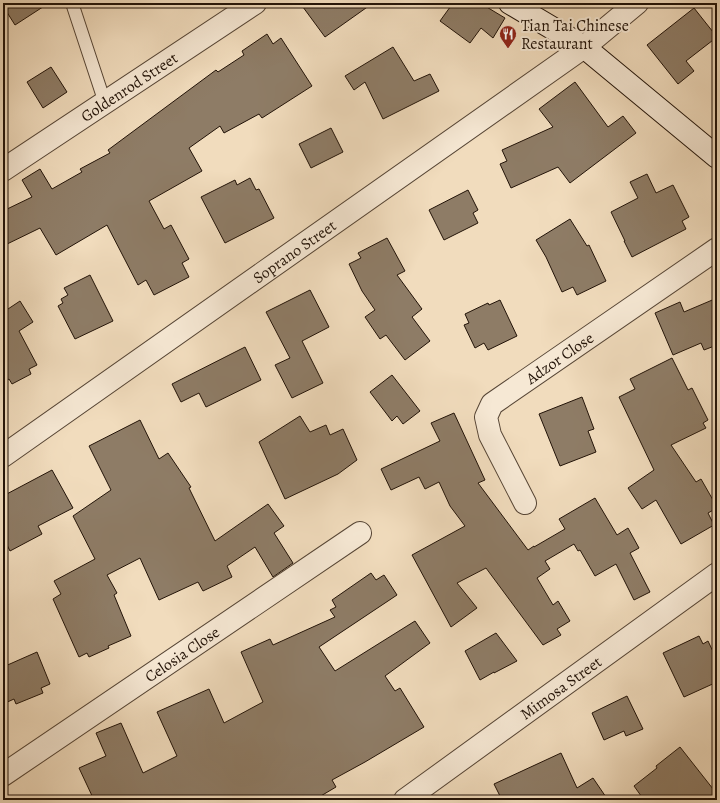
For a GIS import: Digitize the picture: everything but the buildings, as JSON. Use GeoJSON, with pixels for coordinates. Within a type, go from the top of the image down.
{"type":"FeatureCollection","features":[{"type":"Feature","properties":{"kind":"street","name":"Goldenrod Street"},"geometry":{"type":"LineString","coordinates":[[3,170],[255,3]]}},
{"type":"Feature","properties":{"kind":"street"},"geometry":{"type":"LineString","coordinates":[[510,3],[584,47],[717,157]]}},
{"type":"Feature","properties":{"kind":"street","name":"Soprano Street"},"geometry":{"type":"LineString","coordinates":[[3,456],[584,47],[637,3]]}},
{"type":"Feature","properties":{"kind":"street","name":"Adzor Close"},"geometry":{"type":"LineString","coordinates":[[525,502],[490,435],[486,417],[492,404],[717,249]]}},
{"type":"Feature","properties":{"kind":"street","name":"Celosia Close"},"geometry":{"type":"LineString","coordinates":[[3,775],[360,534]]}},
{"type":"Feature","properties":{"kind":"street","name":"Mimosa Street"},"geometry":{"type":"LineString","coordinates":[[405,800],[717,574]]}},
{"type":"Feature","properties":{"kind":"lane"},"geometry":{"type":"LineString","coordinates":[[72,3],[105,103]]}},
{"type":"Feature","properties":{"kind":"place","name":"Tian Tai Chinese Restaurant"},"geometry":{"type":"Point","coordinates":[508,49]}}]}
